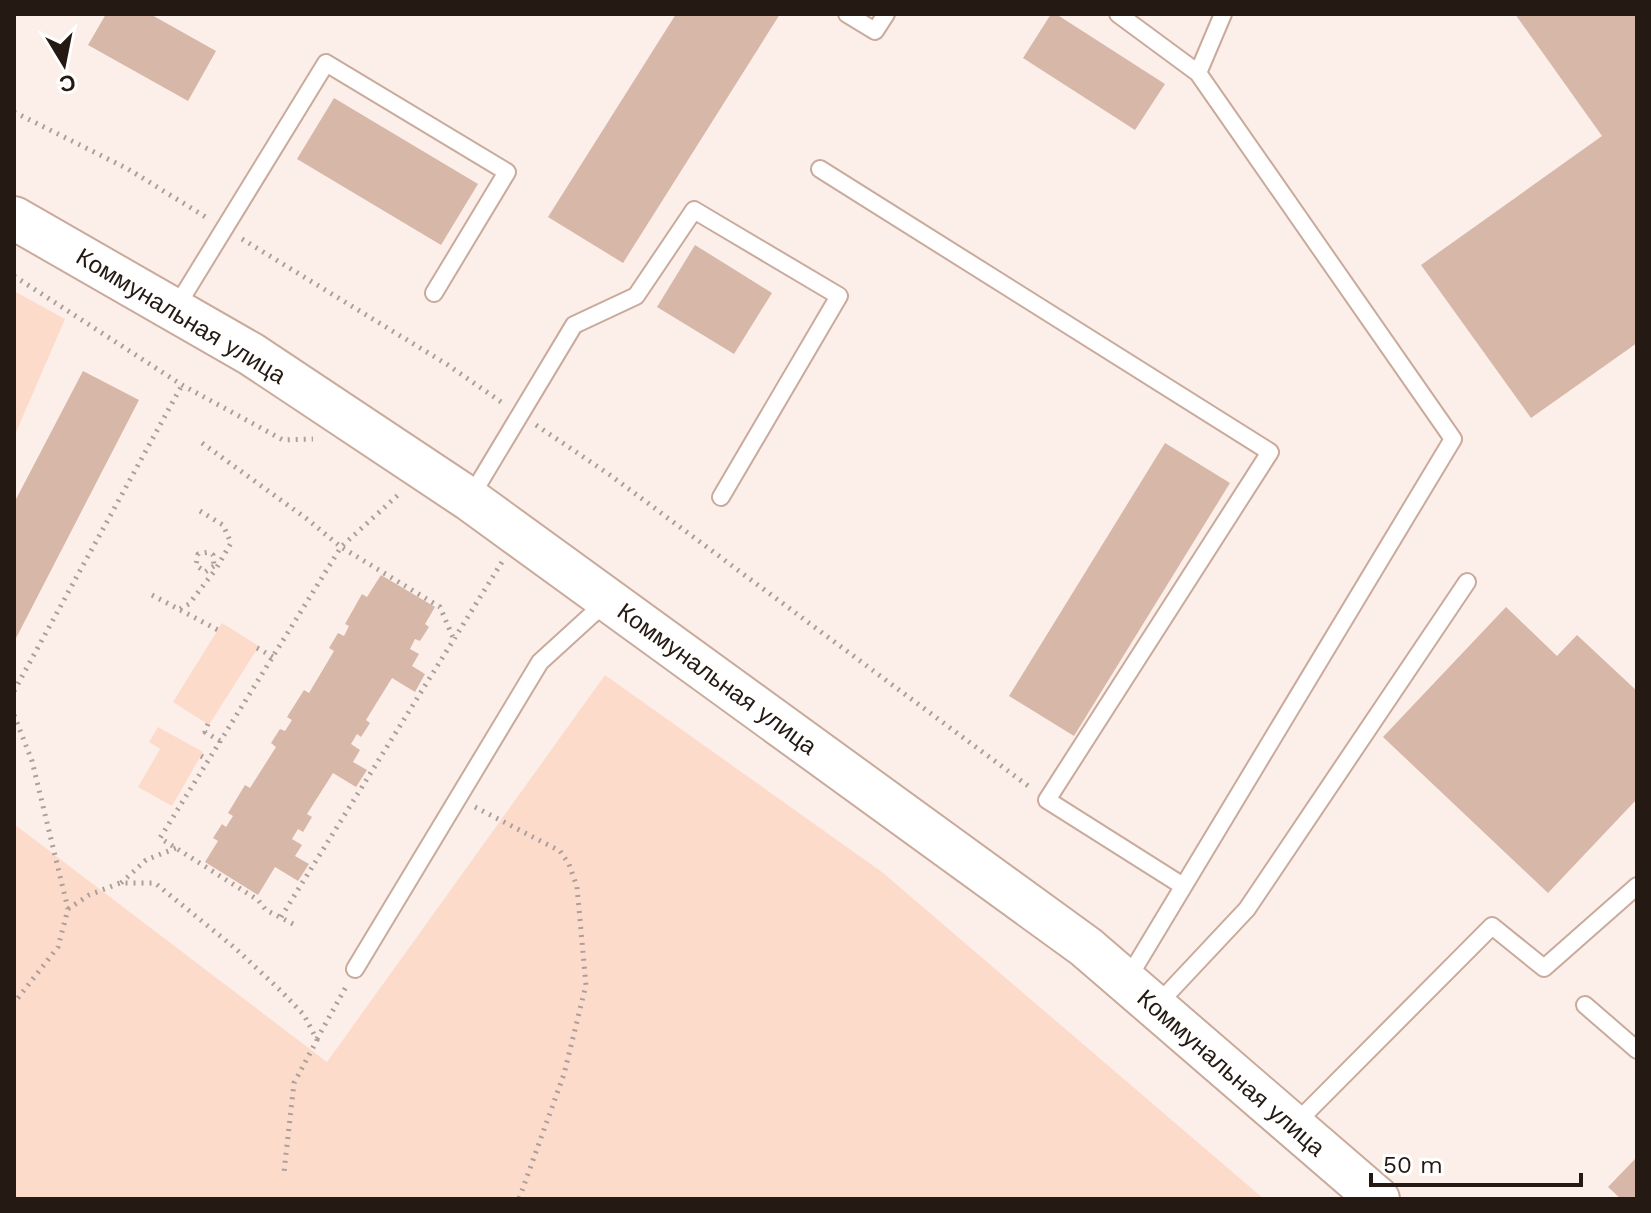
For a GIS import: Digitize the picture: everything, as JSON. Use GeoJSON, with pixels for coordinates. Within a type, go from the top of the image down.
{"type":"FeatureCollection","features":[{"type":"Feature","properties":{"kind":"street","name":"Коммунальная улица"},"geometry":{"type":"LineString","coordinates":[[14,218],[251,354],[469,499],[1086,947],[1378,1199]]}},
{"type":"Feature","properties":{"kind":"lane"},"geometry":{"type":"LineString","coordinates":[[847,14],[875,31],[886,14]]}},
{"type":"Feature","properties":{"kind":"lane"},"geometry":{"type":"LineString","coordinates":[[1118,14],[1198,73],[1453,439],[1183,886],[1141,994]]}},
{"type":"Feature","properties":{"kind":"lane"},"geometry":{"type":"LineString","coordinates":[[1198,73],[1223,14]]}},
{"type":"Feature","properties":{"kind":"lane"},"geometry":{"type":"LineString","coordinates":[[174,310],[326,63],[507,172],[434,293]]}},
{"type":"Feature","properties":{"kind":"lane"},"geometry":{"type":"LineString","coordinates":[[820,169],[1270,452],[1047,800],[1183,886]]}},
{"type":"Feature","properties":{"kind":"lane"},"geometry":{"type":"LineString","coordinates":[[469,499],[574,325],[636,296],[694,210],[839,296],[721,497]]}},
{"type":"Feature","properties":{"kind":"lane"},"geometry":{"type":"LineString","coordinates":[[1141,994],[1247,909],[1467,582]]}},
{"type":"Feature","properties":{"kind":"lane"},"geometry":{"type":"LineString","coordinates":[[355,969],[540,662],[608,600]]}},
{"type":"Feature","properties":{"kind":"lane"},"geometry":{"type":"LineString","coordinates":[[1293,1127],[1492,926],[1544,968],[1637,886]]}},
{"type":"Feature","properties":{"kind":"lane"},"geometry":{"type":"LineString","coordinates":[[1585,1005],[1637,1050]]}},
{"type":"Feature","properties":{"kind":"path"},"geometry":{"type":"LineString","coordinates":[[14,112],[128,169],[448,365],[610,475],[1047,800]]}},
{"type":"Feature","properties":{"kind":"path"},"geometry":{"type":"LineString","coordinates":[[14,276],[182,385],[283,440],[310,438]]}},
{"type":"Feature","properties":{"kind":"path"},"geometry":{"type":"LineString","coordinates":[[14,691],[182,385]]}},
{"type":"Feature","properties":{"kind":"path"},"geometry":{"type":"LineString","coordinates":[[202,443],[341,547],[440,607],[454,640]]}},
{"type":"Feature","properties":{"kind":"path"},"geometry":{"type":"LineString","coordinates":[[293,924],[160,838],[187,788],[208,760],[341,547],[399,493]]}},
{"type":"Feature","properties":{"kind":"path"},"geometry":{"type":"LineString","coordinates":[[180,609],[189,604],[231,543],[223,525],[200,511]]}},
{"type":"Feature","properties":{"kind":"path"},"geometry":{"type":"LineString","coordinates":[[281,917],[505,557]]}},
{"type":"Feature","properties":{"kind":"path"},"geometry":{"type":"LineString","coordinates":[[152,595],[218,630]]}},
{"type":"Feature","properties":{"kind":"path"},"geometry":{"type":"LineString","coordinates":[[257,648],[273,657]]}},
{"type":"Feature","properties":{"kind":"path"},"geometry":{"type":"LineString","coordinates":[[14,715],[32,761],[68,909],[58,947],[14,1003]]}},
{"type":"Feature","properties":{"kind":"path"},"geometry":{"type":"LineString","coordinates":[[208,724],[205,732],[220,741]]}},
{"type":"Feature","properties":{"kind":"path"},"geometry":{"type":"LineString","coordinates":[[201,756],[208,760]]}},
{"type":"Feature","properties":{"kind":"path"},"geometry":{"type":"LineString","coordinates":[[458,798],[560,851],[569,864],[577,887],[586,985],[564,1074],[519,1199]]}},
{"type":"Feature","properties":{"kind":"path"},"geometry":{"type":"LineString","coordinates":[[68,909],[89,895],[120,883],[146,860],[177,848]]}},
{"type":"Feature","properties":{"kind":"path"},"geometry":{"type":"LineString","coordinates":[[120,883],[155,883],[235,948],[281,991],[304,1015],[317,1040]]}},
{"type":"Feature","properties":{"kind":"path"},"geometry":{"type":"LineString","coordinates":[[284,1172],[294,1083],[355,969]]}},
{"type":"Feature","properties":{"kind":"shaded area"},"geometry":{"type":"Polygon","coordinates":[[[14,291],[65,319],[14,437],[14,291]]]}},
{"type":"Feature","properties":{"kind":"shaded area"},"geometry":{"type":"Polygon","coordinates":[[[222,623],[259,646],[209,725],[173,702],[222,623]]]}},
{"type":"Feature","properties":{"kind":"shaded area"},"geometry":{"type":"Polygon","coordinates":[[[605,675],[882,872],[1264,1199],[14,1199],[14,824],[327,1062],[605,675]]]}},
{"type":"Feature","properties":{"kind":"shaded area"},"geometry":{"type":"Polygon","coordinates":[[[158,727],[203,752],[172,806],[138,787],[160,749],[149,742],[158,727]]]}},
{"type":"Feature","properties":{"kind":"building"},"geometry":{"type":"Polygon","coordinates":[[[106,14],[150,14],[216,51],[188,101],[88,45],[106,14]]]}},
{"type":"Feature","properties":{"kind":"building"},"geometry":{"type":"Polygon","coordinates":[[[676,14],[780,14],[623,263],[548,217],[676,14]]]}},
{"type":"Feature","properties":{"kind":"building"},"geometry":{"type":"Polygon","coordinates":[[[1051,14],[1056,14],[1165,84],[1135,130],[1023,58],[1051,14]]]}},
{"type":"Feature","properties":{"kind":"building"},"geometry":{"type":"Polygon","coordinates":[[[1515,14],[1637,14],[1637,343],[1531,418],[1421,265],[1602,136],[1515,14]]]}},
{"type":"Feature","properties":{"kind":"building"},"geometry":{"type":"Polygon","coordinates":[[[334,98],[478,184],[441,245],[297,159],[334,98]]]}},
{"type":"Feature","properties":{"kind":"building"},"geometry":{"type":"Polygon","coordinates":[[[695,245],[772,293],[734,354],[657,307],[695,245]]]}},
{"type":"Feature","properties":{"kind":"building"},"geometry":{"type":"Polygon","coordinates":[[[83,371],[139,400],[14,642],[14,503],[83,371]]]}},
{"type":"Feature","properties":{"kind":"building"},"geometry":{"type":"Polygon","coordinates":[[[1165,443],[1230,483],[1074,736],[1009,696],[1165,443]]]}},
{"type":"Feature","properties":{"kind":"building"},"geometry":{"type":"Polygon","coordinates":[[[381,575],[435,607],[425,624],[429,627],[420,641],[415,639],[410,649],[419,654],[412,666],[425,674],[415,692],[392,678],[366,720],[370,723],[361,737],[357,734],[351,744],[360,750],[353,762],[367,770],[356,787],[333,773],[307,814],[312,817],[303,832],[298,829],[292,839],[302,845],[295,856],[309,864],[298,881],[275,867],[258,895],[205,862],[218,841],[213,838],[222,824],[226,827],[233,816],[228,813],[245,785],[250,788],[276,747],[271,743],[280,729],[285,731],[292,720],[287,717],[304,690],[309,693],[334,651],[329,648],[338,633],[344,636],[349,626],[345,624],[362,594],[367,597],[381,575]]]}},
{"type":"Feature","properties":{"kind":"building"},"geometry":{"type":"Polygon","coordinates":[[[1506,607],[1557,656],[1577,635],[1637,691],[1637,799],[1548,893],[1383,737],[1506,607]]]}},
{"type":"Feature","properties":{"kind":"building"},"geometry":{"type":"Polygon","coordinates":[[[1635,1159],[1637,1199],[1621,1199],[1608,1187],[1635,1159]]]}}]}
